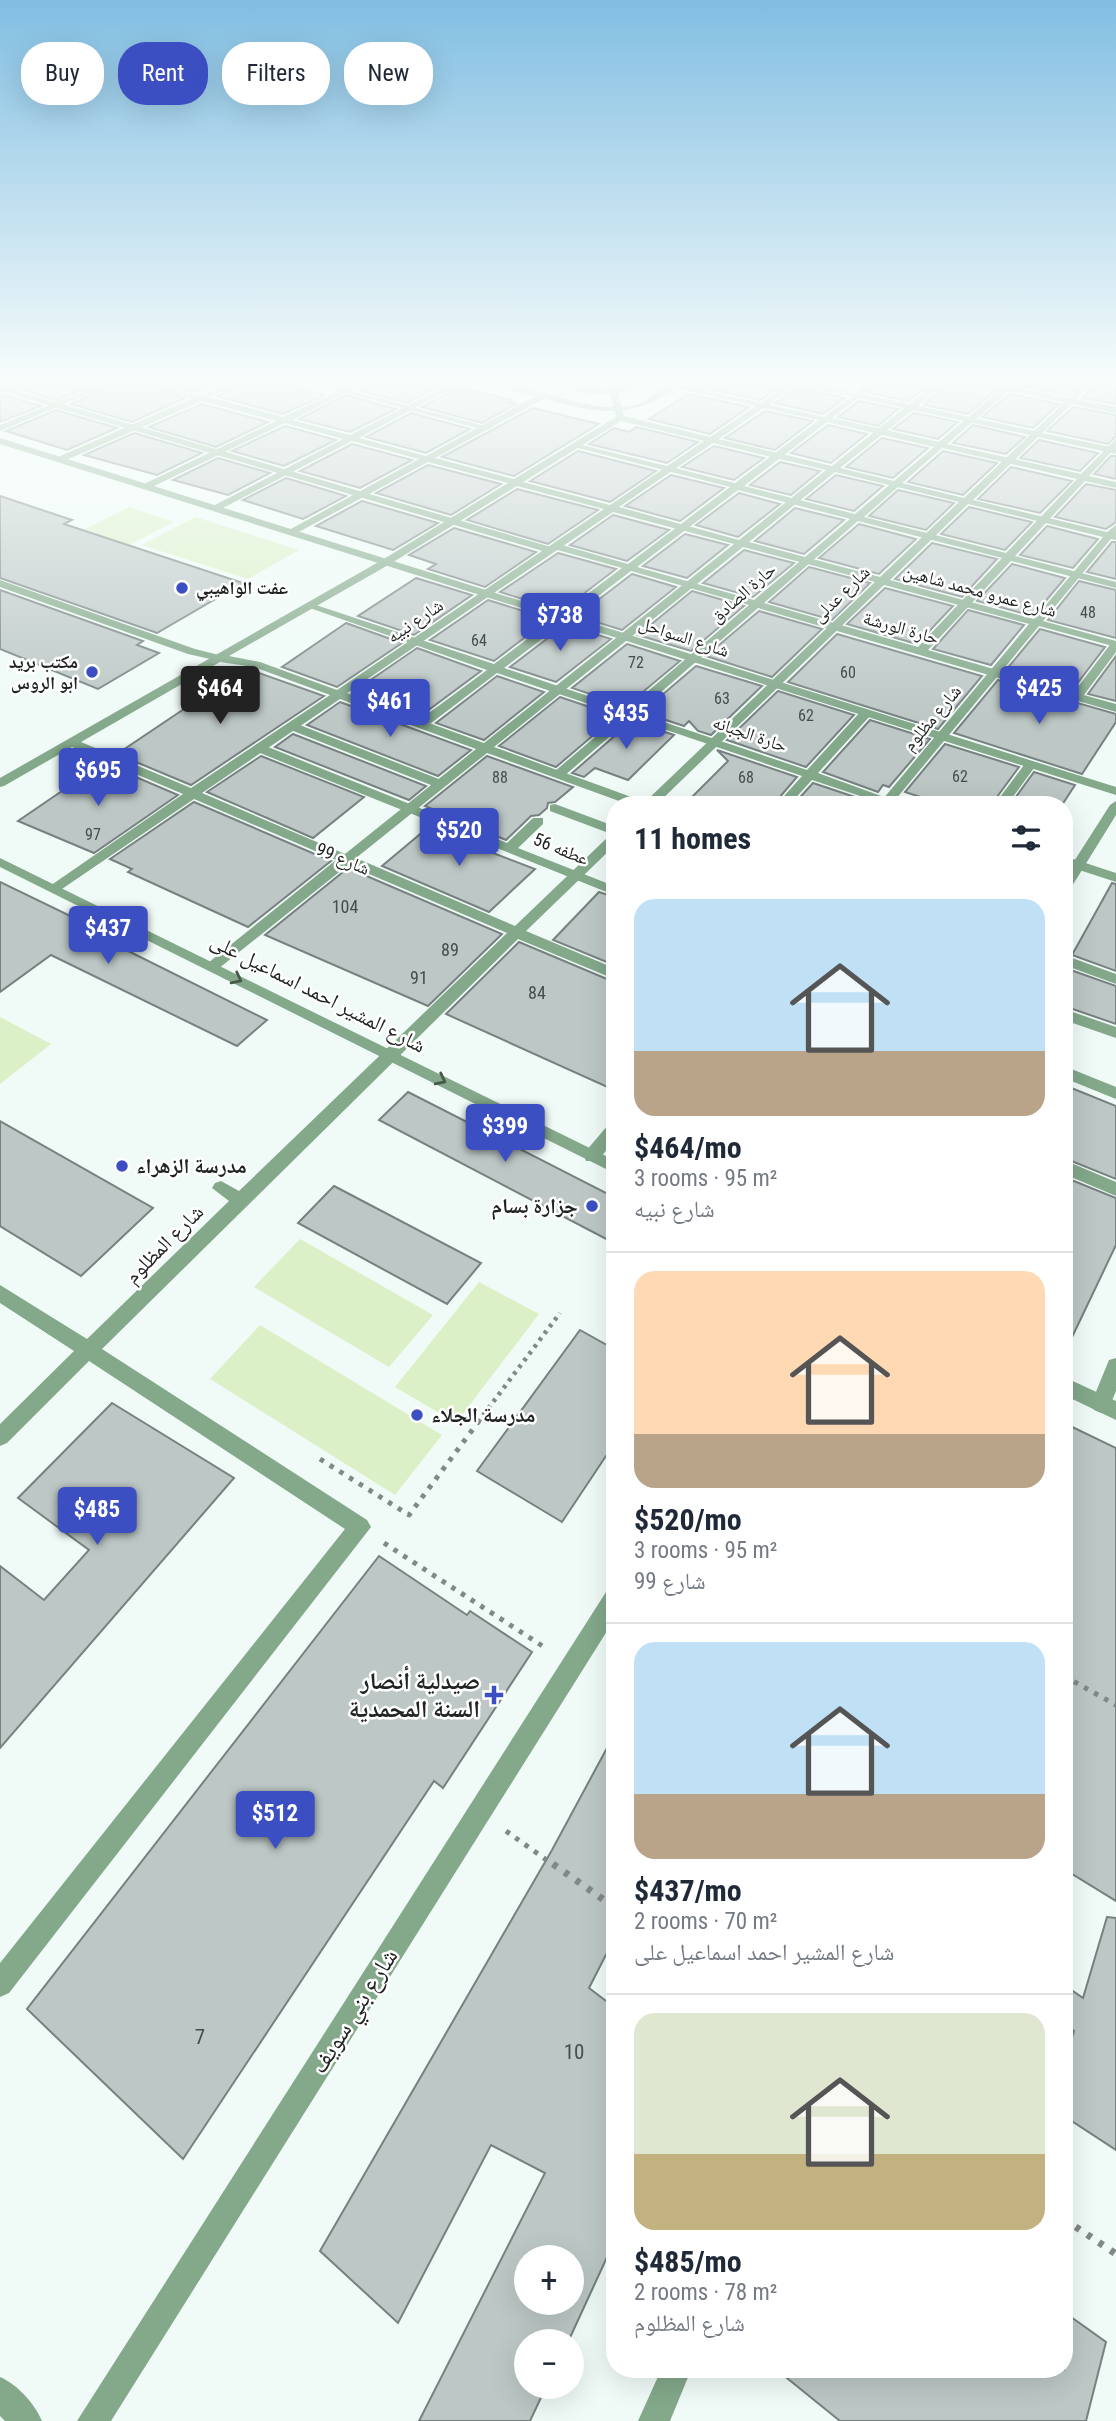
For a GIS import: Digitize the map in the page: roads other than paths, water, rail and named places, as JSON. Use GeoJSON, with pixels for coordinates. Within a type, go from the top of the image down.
{"type":"FeatureCollection","features":[{"type":"Feature","properties":{"kind":"street","name":"شارع السواحل"},"geometry":{"type":"LineString","coordinates":[[178,496],[1116,791]]}},
{"type":"Feature","properties":{"kind":"street"},"geometry":{"type":"LineString","coordinates":[[216,508],[239,496]]}},
{"type":"Feature","properties":{"kind":"street"},"geometry":{"type":"LineString","coordinates":[[292,532],[357,496]]}},
{"type":"Feature","properties":{"kind":"street","name":"حارة الورشة"},"geometry":{"type":"LineString","coordinates":[[362,496],[629,568],[1116,708]]}},
{"type":"Feature","properties":{"kind":"street"},"geometry":{"type":"LineString","coordinates":[[0,783],[386,562],[493,496]]}},
{"type":"Feature","properties":{"kind":"street","name":"شارع عمرو محمد شاهين"},"geometry":{"type":"LineString","coordinates":[[567,496],[1116,644]]}},
{"type":"Feature","properties":{"kind":"street","name":"شارع نبيه"},"geometry":{"type":"LineString","coordinates":[[54,888],[628,496]]}},
{"type":"Feature","properties":{"kind":"street"},"geometry":{"type":"LineString","coordinates":[[422,724],[724,496]]}},
{"type":"Feature","properties":{"kind":"street"},"geometry":{"type":"LineString","coordinates":[[774,496],[1116,585]]}},
{"type":"Feature","properties":{"kind":"street"},"geometry":{"type":"LineString","coordinates":[[213,966],[799,496]]}},
{"type":"Feature","properties":{"kind":"street","name":"حارة الصادق"},"geometry":{"type":"LineString","coordinates":[[559,774],[882,496]]}},
{"type":"Feature","properties":{"kind":"street"},"geometry":{"type":"LineString","coordinates":[[945,496],[1114,533]]}},
{"type":"Feature","properties":{"kind":"street","name":"شارع عدلى"},"geometry":{"type":"LineString","coordinates":[[658,796],[971,496]]}},
{"type":"Feature","properties":{"kind":"street"},"geometry":{"type":"LineString","coordinates":[[920,652],[1065,496]]}},
{"type":"Feature","properties":{"kind":"street","name":"شارع مظلوم"},"geometry":{"type":"LineString","coordinates":[[897,796],[942,736],[1114,533]]}},
{"type":"Feature","properties":{"kind":"street"},"geometry":{"type":"LineString","coordinates":[[0,583],[192,652],[256,664],[618,796]]}},
{"type":"Feature","properties":{"kind":"street","name":"حارة الجبانه"},"geometry":{"type":"LineString","coordinates":[[309,606],[869,796]]}},
{"type":"Feature","properties":{"kind":"street"},"geometry":{"type":"LineString","coordinates":[[1077,697],[1116,644]]}},
{"type":"Feature","properties":{"kind":"street"},"geometry":{"type":"LineString","coordinates":[[790,796],[866,713]]}},
{"type":"Feature","properties":{"kind":"street"},"geometry":{"type":"LineString","coordinates":[[292,726],[440,784]]}},
{"type":"Feature","properties":{"kind":"street","name":"شارع 99"},"geometry":{"type":"LineString","coordinates":[[72,742],[606,971]]}},
{"type":"Feature","properties":{"kind":"street","name":"عطفه 56"},"geometry":{"type":"LineString","coordinates":[[259,748],[606,888]]}},
{"type":"Feature","properties":{"kind":"street"},"geometry":{"type":"LineString","coordinates":[[1007,796],[1031,764]]}},
{"type":"Feature","properties":{"kind":"street"},"geometry":{"type":"LineString","coordinates":[[1073,873],[1116,805]]}},
{"type":"Feature","properties":{"kind":"street"},"geometry":{"type":"LineString","coordinates":[[555,808],[606,828]]}},
{"type":"Feature","properties":{"kind":"street"},"geometry":{"type":"LineString","coordinates":[[509,849],[538,821]]}},
{"type":"Feature","properties":{"kind":"street"},"geometry":{"type":"LineString","coordinates":[[389,1054],[606,846]]}},
{"type":"Feature","properties":{"kind":"street","name":"شارع المشير احمد اسماعيل على"},"geometry":{"type":"LineString","coordinates":[[0,862],[606,1163]]}},
{"type":"Feature","properties":{"kind":"street"},"geometry":{"type":"LineString","coordinates":[[1073,863],[1116,878]]}},
{"type":"Feature","properties":{"kind":"street"},"geometry":{"type":"LineString","coordinates":[[1073,963],[1116,979]]}},
{"type":"Feature","properties":{"kind":"street"},"geometry":{"type":"LineString","coordinates":[[1073,1017],[1116,1033]]}},
{"type":"Feature","properties":{"kind":"street","name":"شارع المظلوم"},"geometry":{"type":"LineString","coordinates":[[0,1437],[389,1054]]}},
{"type":"Feature","properties":{"kind":"street"},"geometry":{"type":"LineString","coordinates":[[1073,1076],[1116,1093]]}},
{"type":"Feature","properties":{"kind":"street"},"geometry":{"type":"LineString","coordinates":[[592,1156],[606,1139]]}},
{"type":"Feature","properties":{"kind":"street"},"geometry":{"type":"LineString","coordinates":[[1073,1171],[1116,1189]]}},
{"type":"Feature","properties":{"kind":"street"},"geometry":{"type":"LineString","coordinates":[[221,1188],[241,1200]]}},
{"type":"Feature","properties":{"kind":"street"},"geometry":{"type":"LineString","coordinates":[[0,1293],[360,1527],[0,1984]]}},
{"type":"Feature","properties":{"kind":"street"},"geometry":{"type":"LineString","coordinates":[[1073,1390],[1108,1407],[1116,1366]]}},
{"type":"Feature","properties":{"kind":"street","name":"شارع بني سويف"},"geometry":{"type":"LineString","coordinates":[[93,2421],[606,1613]]}},
{"type":"Feature","properties":{"kind":"street"},"geometry":{"type":"LineString","coordinates":[[654,2421],[673,2378]]}},
{"type":"Feature","properties":{"kind":"street"},"geometry":{"type":"LineString","coordinates":[[0,2393],[26,2421]]}},
{"type":"Feature","properties":{"kind":"place","name":"عفت الواهيبي"},"geometry":{"type":"Point","coordinates":[182,588]}},
{"type":"Feature","properties":{"kind":"place","name":"مكتب بريد ابو الروس"},"geometry":{"type":"Point","coordinates":[92,672]}},
{"type":"Feature","properties":{"kind":"place","name":"مدرسة الزهراء"},"geometry":{"type":"Point","coordinates":[122,1166]}},
{"type":"Feature","properties":{"kind":"place","name":"جزارة بسام"},"geometry":{"type":"Point","coordinates":[592,1206]}},
{"type":"Feature","properties":{"kind":"place","name":"مدرسة الجلاء"},"geometry":{"type":"Point","coordinates":[417,1415]}},
{"type":"Feature","properties":{"kind":"place","name":"صيدلية أنصار السنة المحمدية"},"geometry":{"type":"Point","coordinates":[494,1695]}}]}
